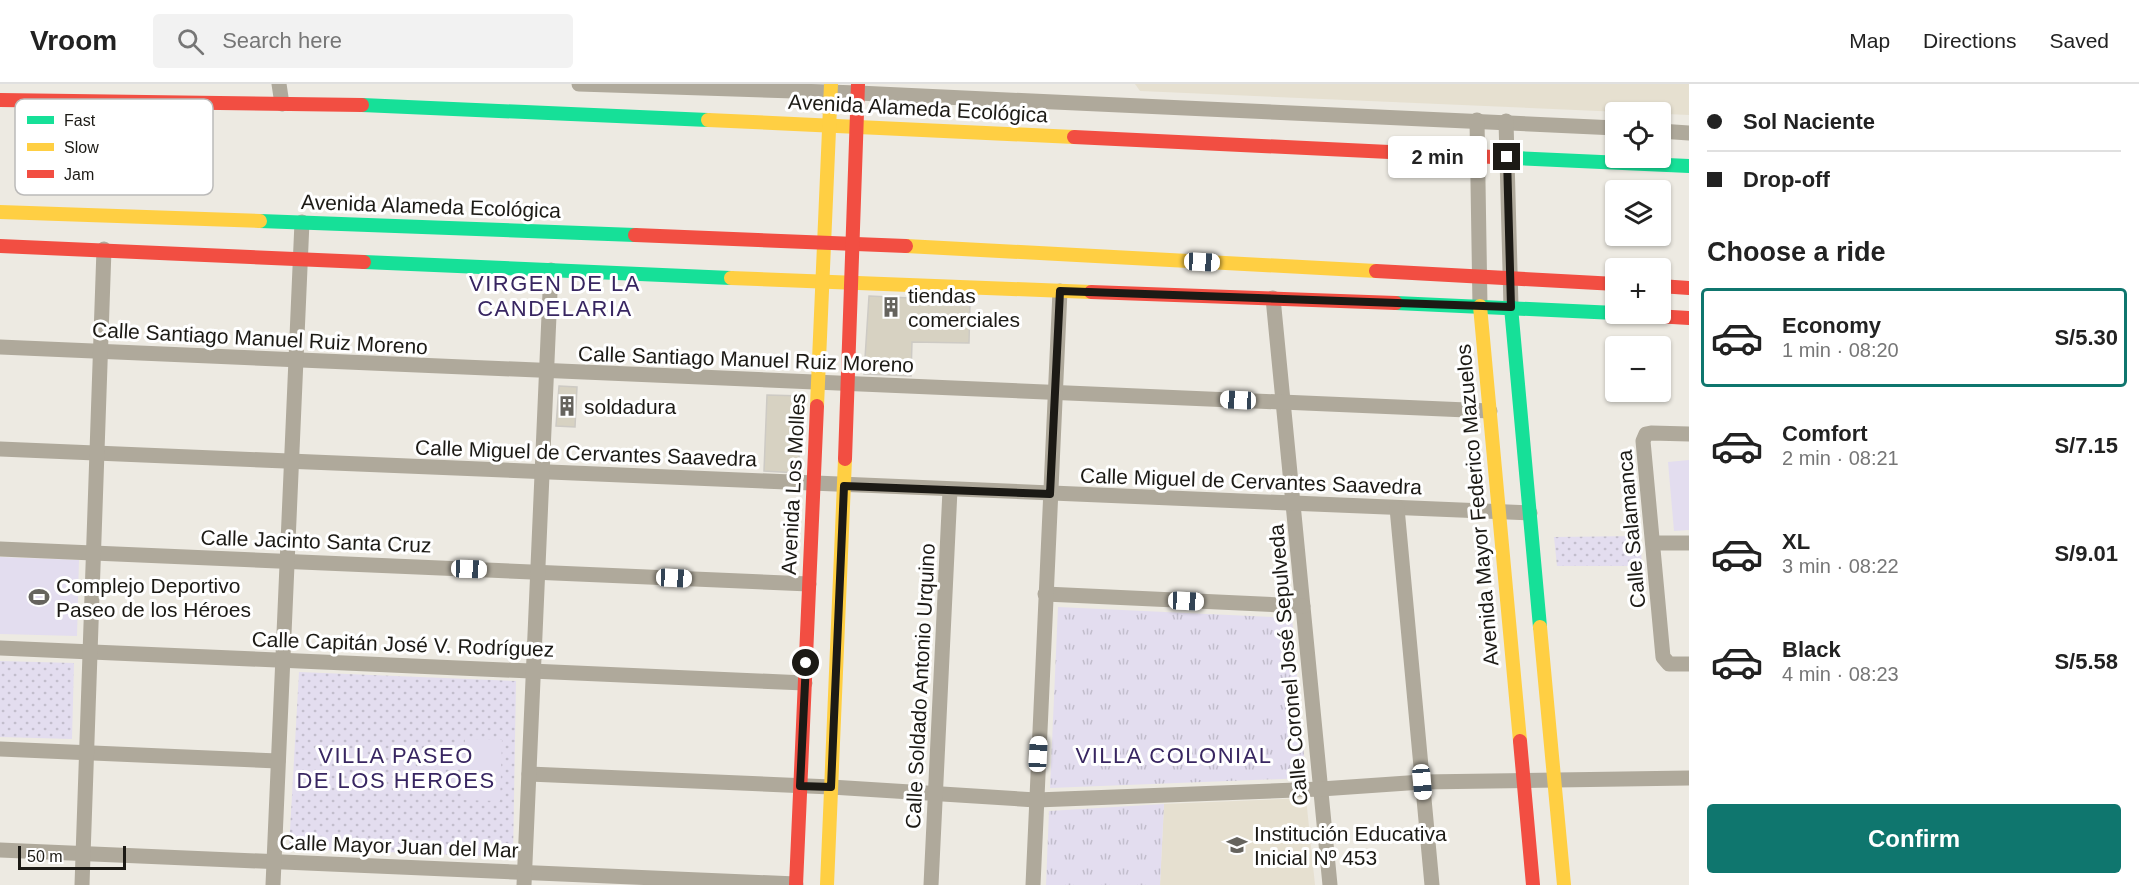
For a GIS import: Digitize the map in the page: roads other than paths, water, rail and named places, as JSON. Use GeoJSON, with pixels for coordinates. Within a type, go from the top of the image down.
{"type":"FeatureCollection","features":[{"type":"Feature","properties":{"kind":"street"},"geometry":{"type":"LineString","coordinates":[[279,84],[282,104]]}},
{"type":"Feature","properties":{"kind":"street","name":"Avenida Alameda Ecológica"},"geometry":{"type":"LineString","coordinates":[[579,84],[858,88],[1605,127]]}},
{"type":"Feature","properties":{"kind":"street","name":"Avenida Los Molles"},"geometry":{"type":"LineString","coordinates":[[796,885],[830,88]]}},
{"type":"Feature","properties":{"kind":"street"},"geometry":{"type":"LineString","coordinates":[[827,885],[853,283],[858,88]]}},
{"type":"Feature","properties":{"kind":"street","name":"Avenida Alameda Ecológica"},"geometry":{"type":"LineString","coordinates":[[0,100],[15,100]]}},
{"type":"Feature","properties":{"kind":"street","name":"Avenida Alameda Ecológica"},"geometry":{"type":"LineString","coordinates":[[213,103],[413,106],[1689,166]]}},
{"type":"Feature","properties":{"kind":"street","name":"Avenida Mayor Federico Mazuelos"},"geometry":{"type":"LineString","coordinates":[[1477,120],[1480,306],[1533,885]]}},
{"type":"Feature","properties":{"kind":"street"},"geometry":{"type":"LineString","coordinates":[[1506,122],[1511,307],[1564,885]]}},
{"type":"Feature","properties":{"kind":"street"},"geometry":{"type":"LineString","coordinates":[[1671,132],[1689,133]]}},
{"type":"Feature","properties":{"kind":"street","name":"Avenida Alameda Ecológica"},"geometry":{"type":"LineString","coordinates":[[0,212],[825,242],[1605,283]]}},
{"type":"Feature","properties":{"kind":"street"},"geometry":{"type":"LineString","coordinates":[[273,885],[302,222]]}},
{"type":"Feature","properties":{"kind":"street"},"geometry":{"type":"LineString","coordinates":[[0,246],[301,257],[823,282],[1605,312]]}},
{"type":"Feature","properties":{"kind":"street"},"geometry":{"type":"LineString","coordinates":[[82,885],[99,453],[104,249]]}},
{"type":"Feature","properties":{"kind":"street"},"geometry":{"type":"LineString","coordinates":[[524,879],[551,270]]}},
{"type":"Feature","properties":{"kind":"street"},"geometry":{"type":"LineString","coordinates":[[1671,287],[1689,288]]}},
{"type":"Feature","properties":{"kind":"street"},"geometry":{"type":"LineString","coordinates":[[1033,885],[1060,291]]}},
{"type":"Feature","properties":{"kind":"street","name":"Calle Coronel José Sepulveda"},"geometry":{"type":"LineString","coordinates":[[1273,298],[1330,885]]}},
{"type":"Feature","properties":{"kind":"street"},"geometry":{"type":"LineString","coordinates":[[1671,317],[1689,318]]}},
{"type":"Feature","properties":{"kind":"street","name":"Calle Santiago Manuel Ruiz Moreno"},"geometry":{"type":"LineString","coordinates":[[0,347],[1490,411]]}},
{"type":"Feature","properties":{"kind":"street","name":"Calle Salamanca"},"geometry":{"type":"LineString","coordinates":[[1689,434],[1657,432],[1644,436],[1666,663],[1689,664]]}},
{"type":"Feature","properties":{"kind":"street","name":"Calle Miguel de Cervantes Saavedra"},"geometry":{"type":"LineString","coordinates":[[0,449],[1530,513]]}},
{"type":"Feature","properties":{"kind":"street","name":"Calle Soldado Antonio Urquino"},"geometry":{"type":"LineString","coordinates":[[931,885],[950,490]]}},
{"type":"Feature","properties":{"kind":"street"},"geometry":{"type":"LineString","coordinates":[[1397,508],[1432,885]]}},
{"type":"Feature","properties":{"kind":"street"},"geometry":{"type":"LineString","coordinates":[[1654,543],[1689,543]]}},
{"type":"Feature","properties":{"kind":"street","name":"Calle Jacinto Santa Cruz"},"geometry":{"type":"LineString","coordinates":[[0,549],[809,584]]}},
{"type":"Feature","properties":{"kind":"street"},"geometry":{"type":"LineString","coordinates":[[1045,594],[1303,606]]}},
{"type":"Feature","properties":{"kind":"street","name":"Calle Capitán José V. Rodríguez"},"geometry":{"type":"LineString","coordinates":[[0,648],[805,683]]}},
{"type":"Feature","properties":{"kind":"street"},"geometry":{"type":"LineString","coordinates":[[0,749],[278,761]]}},
{"type":"Feature","properties":{"kind":"street"},"geometry":{"type":"LineString","coordinates":[[529,774],[831,787],[1036,800],[1321,789],[1422,782],[1689,778]]}},
{"type":"Feature","properties":{"kind":"street","name":"Calle Mayor Juan del Mar"},"geometry":{"type":"LineString","coordinates":[[0,850],[274,862],[524,879],[796,885]]}},
{"type":"Feature","properties":{"kind":"place","name":"tiendas comerciales"},"geometry":{"type":"Point","coordinates":[891,307]}},
{"type":"Feature","properties":{"kind":"place","name":"soldadura"},"geometry":{"type":"Point","coordinates":[567,406]}},
{"type":"Feature","properties":{"kind":"place","name":"Complejo Deportivo Paseo de los Héroes"},"geometry":{"type":"Point","coordinates":[39,597]}},
{"type":"Feature","properties":{"kind":"place","name":"Institución Educativa Inicial Nº 453"},"geometry":{"type":"Point","coordinates":[1237,845]}},
{"type":"Feature","properties":{"kind":"district","name":"VIRGEN DE LA CANDELARIA"},"geometry":{"type":"Point","coordinates":[555,296]}},
{"type":"Feature","properties":{"kind":"district","name":"VILLA COLONIAL"},"geometry":{"type":"Point","coordinates":[1174,755]}},
{"type":"Feature","properties":{"kind":"district","name":"VILLA PASEO DE LOS HEROES"},"geometry":{"type":"Point","coordinates":[396,768]}}]}
